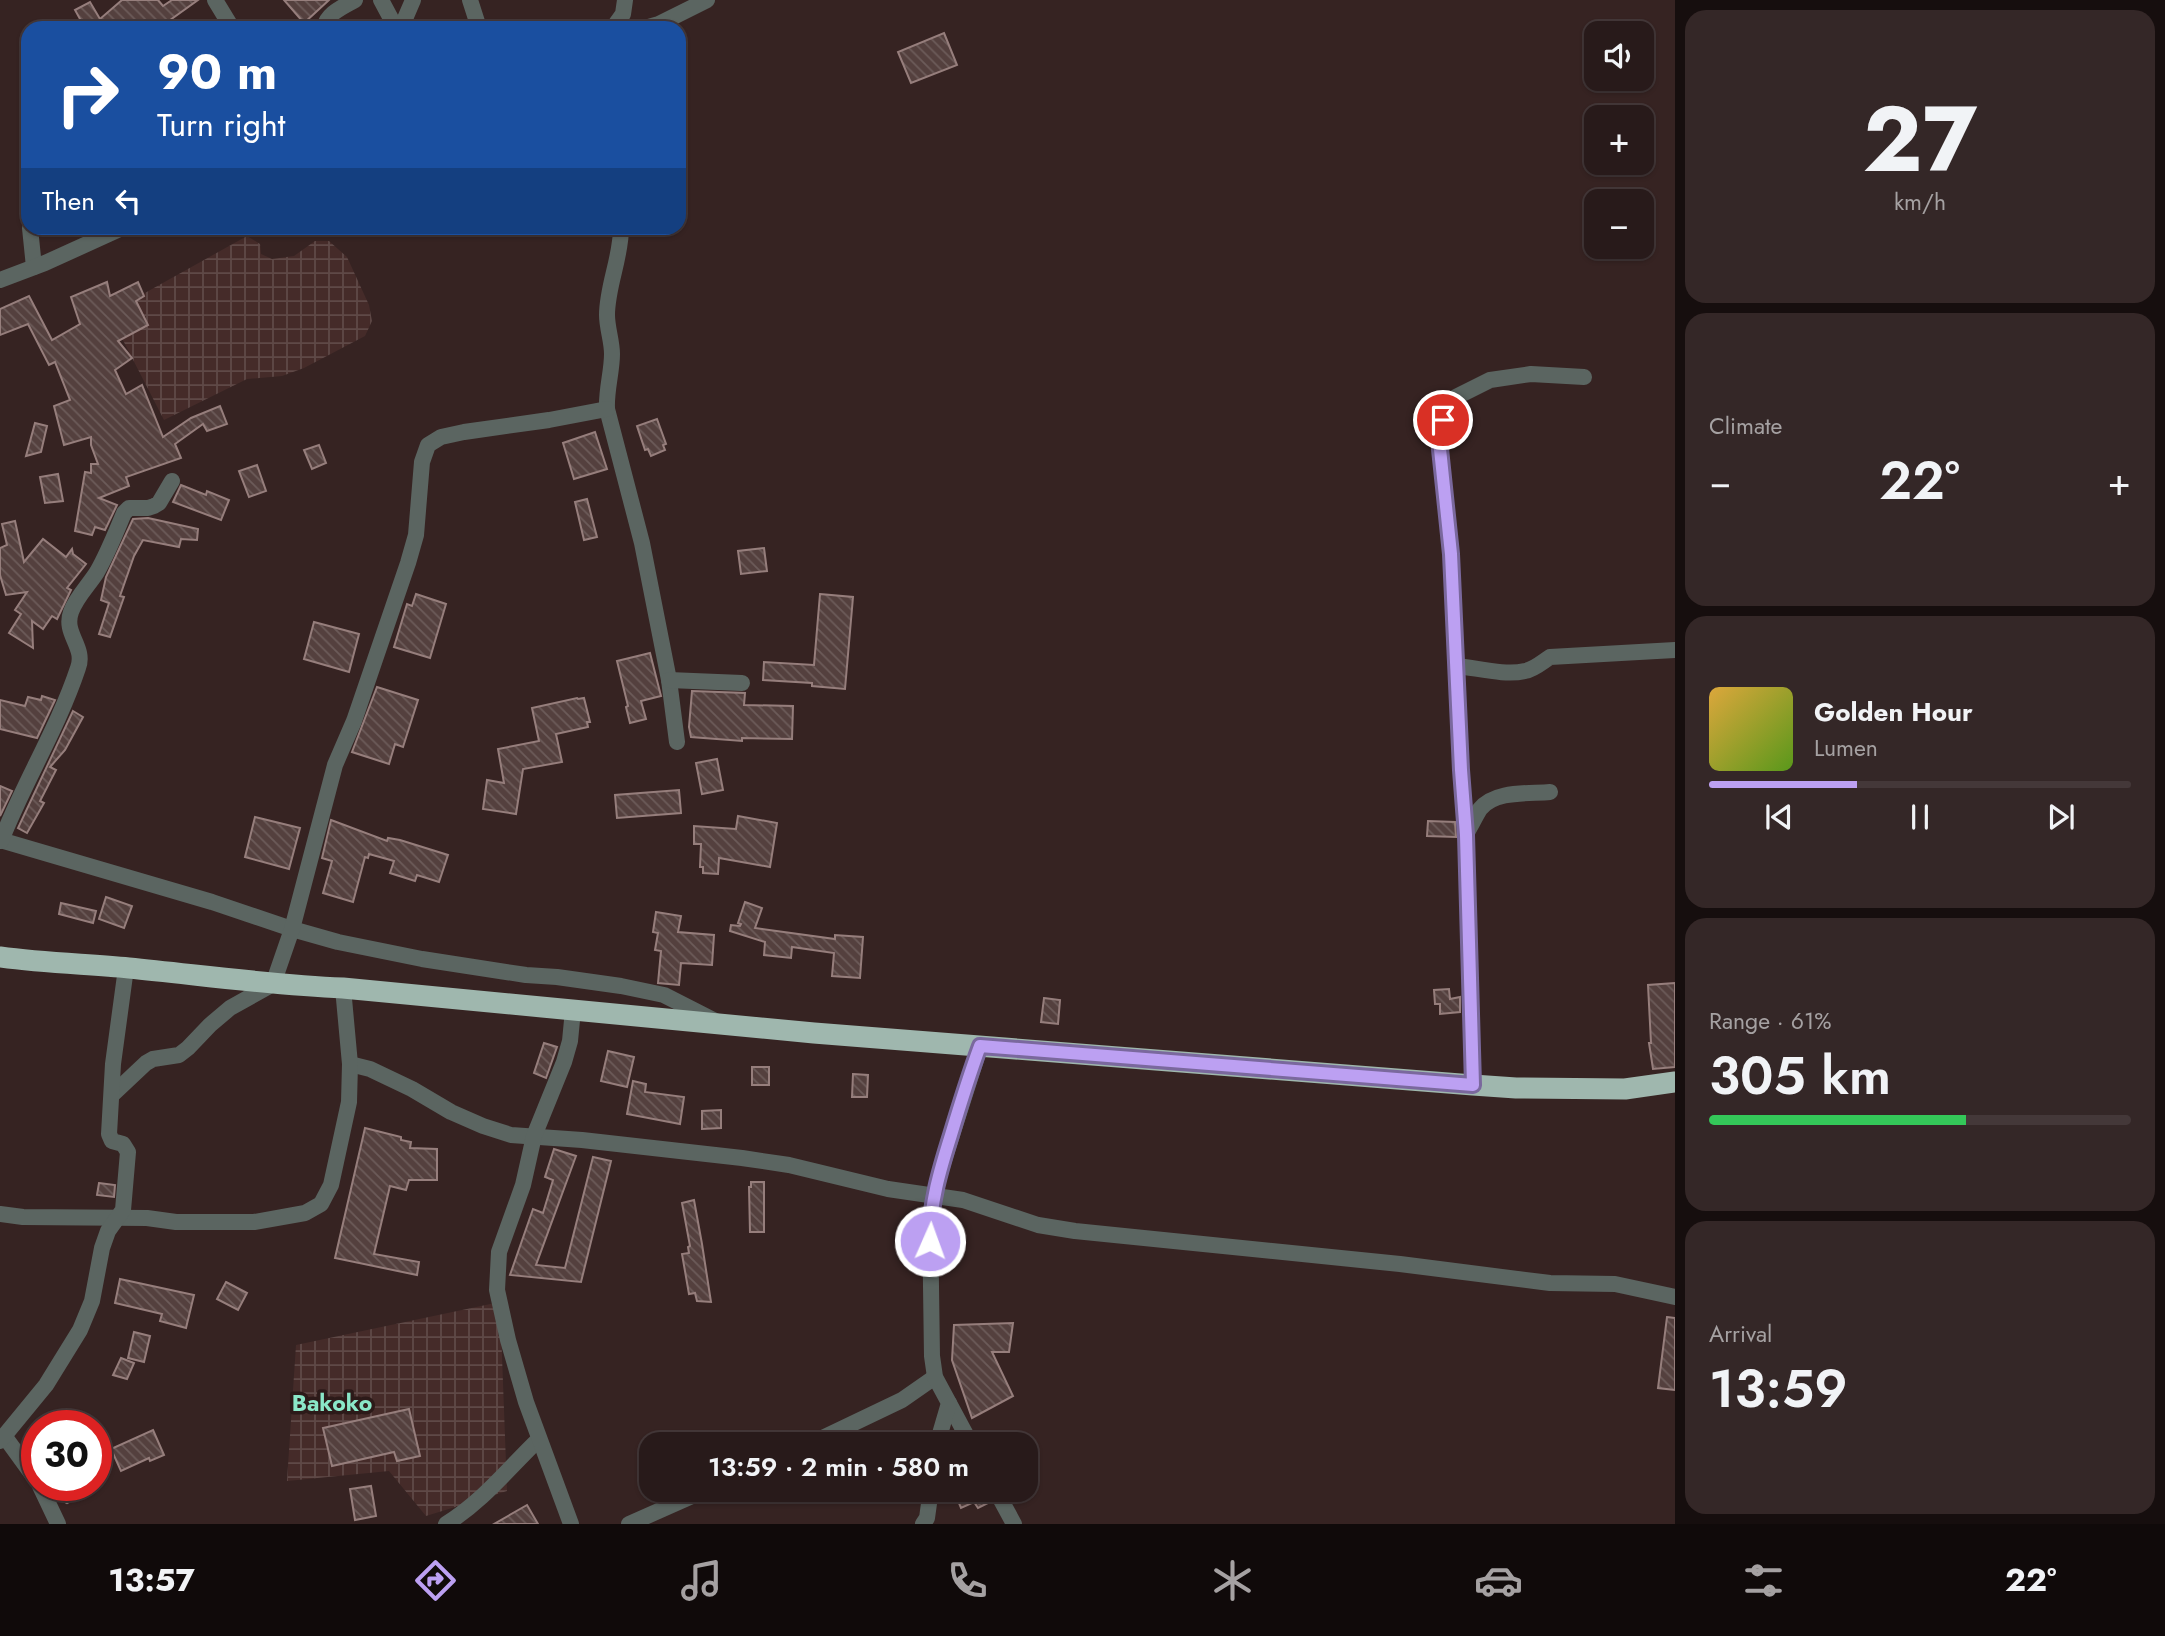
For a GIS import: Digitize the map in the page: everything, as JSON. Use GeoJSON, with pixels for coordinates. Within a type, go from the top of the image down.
{"type":"FeatureCollection","features":[{"type":"Feature","properties":{"kind":"highway"},"geometry":{"type":"LineString","coordinates":[[0,957],[62,965],[126,968],[273,984],[343,988],[721,1024],[1473,1085],[1625,1089],[1675,1082]]}},
{"type":"Feature","properties":{"kind":"street"},"geometry":{"type":"LineString","coordinates":[[215,0],[228,21]]}},
{"type":"Feature","properties":{"kind":"street"},"geometry":{"type":"LineString","coordinates":[[327,21],[329,16],[355,0]]}},
{"type":"Feature","properties":{"kind":"street"},"geometry":{"type":"LineString","coordinates":[[381,0],[394,21]]}},
{"type":"Feature","properties":{"kind":"street"},"geometry":{"type":"LineString","coordinates":[[402,21],[413,0]]}},
{"type":"Feature","properties":{"kind":"street"},"geometry":{"type":"LineString","coordinates":[[470,0],[478,21]]}},
{"type":"Feature","properties":{"kind":"street"},"geometry":{"type":"LineString","coordinates":[[618,21],[623,14],[625,0]]}},
{"type":"Feature","properties":{"kind":"street"},"geometry":{"type":"LineString","coordinates":[[665,21],[703,1]]}},
{"type":"Feature","properties":{"kind":"street"},"geometry":{"type":"LineString","coordinates":[[31,235],[34,267]]}},
{"type":"Feature","properties":{"kind":"street"},"geometry":{"type":"LineString","coordinates":[[0,280],[106,235]]}},
{"type":"Feature","properties":{"kind":"street"},"geometry":{"type":"LineString","coordinates":[[620,235],[607,315],[612,355],[606,393],[607,408],[642,543],[669,680],[677,742]]}},
{"type":"Feature","properties":{"kind":"street"},"geometry":{"type":"LineString","coordinates":[[1473,1085],[1466,835],[1451,554],[1440,449],[1443,420],[1456,397],[1490,380],[1531,374],[1584,377]]}},
{"type":"Feature","properties":{"kind":"street"},"geometry":{"type":"LineString","coordinates":[[112,1095],[146,1063],[153,1059],[179,1055],[209,1024],[230,1008],[273,984],[292,929],[335,765],[354,721],[408,563],[416,535],[422,462],[428,445],[441,437],[464,432],[549,420],[607,408]]}},
{"type":"Feature","properties":{"kind":"street"},"geometry":{"type":"LineString","coordinates":[[173,481],[159,503],[148,508],[129,508],[124,513],[96,573],[71,611],[68,624],[70,634],[80,650],[79,667],[59,716],[0,840],[338,942],[422,959],[664,995],[721,1024]]}},
{"type":"Feature","properties":{"kind":"street"},"geometry":{"type":"LineString","coordinates":[[1457,666],[1508,673],[1523,672],[1533,669],[1550,657],[1675,650]]}},
{"type":"Feature","properties":{"kind":"street"},"geometry":{"type":"LineString","coordinates":[[669,680],[742,683]]}},
{"type":"Feature","properties":{"kind":"street"},"geometry":{"type":"LineString","coordinates":[[1466,835],[1481,809],[1499,797],[1550,792]]}},
{"type":"Feature","properties":{"kind":"street"},"geometry":{"type":"LineString","coordinates":[[21,1463],[2,1439],[46,1385],[79,1330],[92,1301],[108,1231],[125,1202],[128,1152],[123,1144],[110,1138],[113,1064],[126,968]]}},
{"type":"Feature","properties":{"kind":"street"},"geometry":{"type":"LineString","coordinates":[[0,1214],[23,1217],[147,1218],[176,1222],[254,1222],[305,1213],[321,1204],[331,1185],[349,1102],[351,1064],[343,988]]}},
{"type":"Feature","properties":{"kind":"street"},"geometry":{"type":"LineString","coordinates":[[570,1524],[538,1440],[508,1340],[497,1290],[499,1252],[523,1185],[534,1136],[564,1062],[570,1041],[573,1010]]}},
{"type":"Feature","properties":{"kind":"street"},"geometry":{"type":"LineString","coordinates":[[964,1432],[935,1377],[932,1356],[930,1216],[965,1088],[980,1046]]}},
{"type":"Feature","properties":{"kind":"street"},"geometry":{"type":"LineString","coordinates":[[351,1064],[370,1069],[412,1089],[451,1112],[511,1135],[789,1165],[888,1189],[962,1200],[1038,1225],[1075,1231],[1400,1264],[1550,1283],[1615,1284],[1675,1297]]}},
{"type":"Feature","properties":{"kind":"street"},"geometry":{"type":"LineString","coordinates":[[835,1432],[902,1400],[935,1377]]}},
{"type":"Feature","properties":{"kind":"street"},"geometry":{"type":"LineString","coordinates":[[941,1432],[949,1404]]}},
{"type":"Feature","properties":{"kind":"street"},"geometry":{"type":"LineString","coordinates":[[446,1524],[468,1510],[492,1489],[538,1440]]}},
{"type":"Feature","properties":{"kind":"street"},"geometry":{"type":"LineString","coordinates":[[46,1501],[58,1524]]}},
{"type":"Feature","properties":{"kind":"street"},"geometry":{"type":"LineString","coordinates":[[629,1524],[679,1502]]}},
{"type":"Feature","properties":{"kind":"street"},"geometry":{"type":"LineString","coordinates":[[923,1524],[930,1502]]}},
{"type":"Feature","properties":{"kind":"street"},"geometry":{"type":"LineString","coordinates":[[1002,1502],[1014,1524]]}},
{"type":"Feature","properties":{"kind":"shaded area"},"geometry":{"type":"Polygon","coordinates":[[[247,236],[260,244],[261,254],[272,259],[294,256],[315,241],[329,241],[347,257],[369,305],[372,321],[365,336],[304,368],[282,376],[247,379],[164,420],[109,313],[247,236]]]}},
{"type":"Feature","properties":{"kind":"shaded area"},"geometry":{"type":"Polygon","coordinates":[[[500,1302],[507,1491],[426,1516],[389,1471],[287,1481],[296,1345],[500,1302]]]}},
{"type":"Feature","properties":{"kind":"building"},"geometry":{"type":"Polygon","coordinates":[[[122,0],[158,0],[163,6],[172,0],[198,0],[169,21],[81,21],[75,10],[90,2],[100,19],[122,0]]]}},
{"type":"Feature","properties":{"kind":"building"},"geometry":{"type":"Polygon","coordinates":[[[284,0],[329,0],[306,21],[302,21],[284,0]]]}},
{"type":"Feature","properties":{"kind":"building"},"geometry":{"type":"Polygon","coordinates":[[[944,33],[957,65],[911,83],[898,52],[944,33]]]}},
{"type":"Feature","properties":{"kind":"building"},"geometry":{"type":"Polygon","coordinates":[[[107,282],[110,296],[138,282],[144,296],[136,301],[148,325],[118,341],[132,358],[115,370],[126,394],[142,385],[163,437],[191,418],[220,406],[227,424],[207,431],[203,424],[175,444],[181,458],[126,477],[129,486],[99,498],[117,505],[105,530],[95,527],[92,535],[75,531],[85,472],[91,473],[91,464],[98,464],[91,437],[64,445],[54,406],[70,400],[55,362],[49,365],[28,324],[0,335],[0,309],[29,296],[52,340],[80,324],[71,297],[107,282]]]}},
{"type":"Feature","properties":{"kind":"building"},"geometry":{"type":"Polygon","coordinates":[[[657,419],[666,444],[663,445],[665,450],[651,456],[648,449],[645,450],[637,426],[657,419]]]}},
{"type":"Feature","properties":{"kind":"building"},"geometry":{"type":"Polygon","coordinates":[[[35,423],[47,426],[41,452],[26,456],[35,423]]]}},
{"type":"Feature","properties":{"kind":"building"},"geometry":{"type":"Polygon","coordinates":[[[595,432],[607,469],[574,479],[563,443],[595,432]]]}},
{"type":"Feature","properties":{"kind":"building"},"geometry":{"type":"Polygon","coordinates":[[[319,445],[326,463],[312,469],[304,450],[319,445]]]}},
{"type":"Feature","properties":{"kind":"building"},"geometry":{"type":"Polygon","coordinates":[[[257,465],[266,491],[249,497],[239,471],[257,465]]]}},
{"type":"Feature","properties":{"kind":"building"},"geometry":{"type":"Polygon","coordinates":[[[58,474],[63,501],[45,503],[40,477],[58,474]]]}},
{"type":"Feature","properties":{"kind":"building"},"geometry":{"type":"Polygon","coordinates":[[[181,485],[229,500],[221,520],[173,502],[181,485]]]}},
{"type":"Feature","properties":{"kind":"building"},"geometry":{"type":"Polygon","coordinates":[[[587,499],[597,537],[584,540],[575,502],[587,499]]]}},
{"type":"Feature","properties":{"kind":"building"},"geometry":{"type":"Polygon","coordinates":[[[148,518],[198,529],[197,540],[181,539],[179,547],[143,540],[134,556],[120,596],[124,597],[110,637],[99,634],[109,603],[101,600],[106,577],[133,519],[148,518]]]}},
{"type":"Feature","properties":{"kind":"building"},"geometry":{"type":"Polygon","coordinates":[[[15,521],[24,562],[43,539],[66,557],[72,549],[73,554],[86,564],[67,588],[71,590],[57,619],[52,616],[43,629],[32,621],[33,648],[9,633],[21,614],[15,610],[27,592],[6,595],[0,575],[0,548],[7,545],[2,524],[15,521]]]}},
{"type":"Feature","properties":{"kind":"building"},"geometry":{"type":"Polygon","coordinates":[[[764,548],[767,571],[741,574],[738,551],[764,548]]]}},
{"type":"Feature","properties":{"kind":"building"},"geometry":{"type":"Polygon","coordinates":[[[416,594],[446,604],[430,658],[394,647],[407,604],[412,606],[416,594]]]}},
{"type":"Feature","properties":{"kind":"building"},"geometry":{"type":"Polygon","coordinates":[[[820,594],[853,597],[845,689],[812,686],[812,683],[763,680],[764,662],[814,665],[820,594]]]}},
{"type":"Feature","properties":{"kind":"building"},"geometry":{"type":"Polygon","coordinates":[[[314,622],[359,634],[349,672],[304,659],[314,622]]]}},
{"type":"Feature","properties":{"kind":"building"},"geometry":{"type":"Polygon","coordinates":[[[650,653],[661,696],[641,701],[646,719],[630,723],[617,661],[650,653]]]}},
{"type":"Feature","properties":{"kind":"building"},"geometry":{"type":"Polygon","coordinates":[[[377,687],[418,700],[403,747],[395,744],[389,764],[352,752],[377,687]]]}},
{"type":"Feature","properties":{"kind":"building"},"geometry":{"type":"Polygon","coordinates":[[[692,691],[745,693],[744,705],[793,706],[792,739],[742,738],[742,741],[691,737],[689,727],[692,691]]]}},
{"type":"Feature","properties":{"kind":"building"},"geometry":{"type":"Polygon","coordinates":[[[42,696],[55,700],[37,738],[0,729],[0,700],[25,706],[28,697],[41,700],[42,696]]]}},
{"type":"Feature","properties":{"kind":"building"},"geometry":{"type":"Polygon","coordinates":[[[584,698],[590,722],[587,722],[588,727],[556,734],[562,762],[523,769],[516,814],[483,809],[487,780],[504,783],[498,749],[539,741],[532,708],[584,698]]]}},
{"type":"Feature","properties":{"kind":"building"},"geometry":{"type":"Polygon","coordinates":[[[73,711],[83,717],[65,750],[50,767],[56,770],[40,801],[44,803],[27,833],[18,828],[73,711]]]}},
{"type":"Feature","properties":{"kind":"building"},"geometry":{"type":"Polygon","coordinates":[[[717,759],[723,790],[702,794],[696,763],[717,759]]]}},
{"type":"Feature","properties":{"kind":"building"},"geometry":{"type":"Polygon","coordinates":[[[0,786],[12,791],[0,816],[0,786]]]}},
{"type":"Feature","properties":{"kind":"building"},"geometry":{"type":"Polygon","coordinates":[[[679,790],[681,813],[617,818],[615,795],[679,790]]]}},
{"type":"Feature","properties":{"kind":"building"},"geometry":{"type":"Polygon","coordinates":[[[738,816],[777,823],[770,867],[719,858],[718,874],[703,873],[703,867],[700,867],[701,844],[694,844],[694,826],[736,829],[738,816]]]}},
{"type":"Feature","properties":{"kind":"building"},"geometry":{"type":"Polygon","coordinates":[[[255,817],[300,828],[289,869],[245,857],[255,817]]]}},
{"type":"Feature","properties":{"kind":"building"},"geometry":{"type":"Polygon","coordinates":[[[331,820],[387,841],[388,838],[400,840],[448,855],[439,882],[417,875],[415,881],[390,873],[394,861],[369,854],[368,858],[365,857],[353,902],[323,893],[332,861],[322,858],[331,820]]]}},
{"type":"Feature","properties":{"kind":"building"},"geometry":{"type":"Polygon","coordinates":[[[1428,821],[1455,822],[1456,837],[1427,836],[1428,821]]]}},
{"type":"Feature","properties":{"kind":"building"},"geometry":{"type":"Polygon","coordinates":[[[106,897],[132,906],[124,928],[99,919],[106,897]]]}},
{"type":"Feature","properties":{"kind":"building"},"geometry":{"type":"Polygon","coordinates":[[[745,902],[762,908],[755,928],[835,939],[835,935],[863,937],[860,978],[832,976],[834,953],[792,947],[791,958],[764,955],[765,942],[730,931],[731,925],[740,926],[738,923],[745,902]]]}},
{"type":"Feature","properties":{"kind":"building"},"geometry":{"type":"Polygon","coordinates":[[[61,903],[96,911],[93,923],[59,914],[61,903]]]}},
{"type":"Feature","properties":{"kind":"building"},"geometry":{"type":"Polygon","coordinates":[[[656,912],[681,916],[678,932],[714,935],[712,965],[681,963],[679,985],[658,983],[661,951],[655,950],[658,933],[653,932],[656,912]]]}},
{"type":"Feature","properties":{"kind":"building"},"geometry":{"type":"Polygon","coordinates":[[[1675,983],[1675,1067],[1653,1069],[1649,1043],[1648,985],[1675,983]]]}},
{"type":"Feature","properties":{"kind":"building"},"geometry":{"type":"Polygon","coordinates":[[[1449,989],[1450,999],[1460,997],[1460,1012],[1440,1014],[1440,1004],[1435,1004],[1434,990],[1449,989]]]}},
{"type":"Feature","properties":{"kind":"building"},"geometry":{"type":"Polygon","coordinates":[[[1044,998],[1060,1000],[1058,1024],[1041,1022],[1044,998]]]}},
{"type":"Feature","properties":{"kind":"building"},"geometry":{"type":"Polygon","coordinates":[[[544,1043],[557,1047],[546,1078],[534,1073],[544,1043]]]}},
{"type":"Feature","properties":{"kind":"building"},"geometry":{"type":"Polygon","coordinates":[[[608,1051],[634,1057],[627,1087],[601,1081],[608,1051]]]}},
{"type":"Feature","properties":{"kind":"building"},"geometry":{"type":"Polygon","coordinates":[[[752,1067],[769,1067],[769,1085],[752,1085],[752,1067]]]}},
{"type":"Feature","properties":{"kind":"building"},"geometry":{"type":"Polygon","coordinates":[[[853,1074],[868,1075],[867,1097],[852,1097],[853,1074]]]}},
{"type":"Feature","properties":{"kind":"building"},"geometry":{"type":"Polygon","coordinates":[[[633,1081],[646,1084],[645,1092],[684,1097],[680,1124],[627,1114],[633,1081]]]}},
{"type":"Feature","properties":{"kind":"building"},"geometry":{"type":"Polygon","coordinates":[[[721,1110],[721,1128],[702,1129],[702,1111],[721,1110]]]}},
{"type":"Feature","properties":{"kind":"building"},"geometry":{"type":"Polygon","coordinates":[[[365,1128],[401,1137],[401,1140],[411,1142],[410,1148],[437,1149],[437,1180],[409,1180],[406,1190],[390,1186],[374,1254],[419,1262],[417,1275],[335,1258],[365,1128]]]}},
{"type":"Feature","properties":{"kind":"building"},"geometry":{"type":"Polygon","coordinates":[[[554,1149],[576,1156],[536,1265],[565,1268],[593,1157],[611,1161],[581,1282],[510,1275],[533,1209],[543,1213],[553,1180],[545,1177],[554,1149]]]}},
{"type":"Feature","properties":{"kind":"building"},"geometry":{"type":"Polygon","coordinates":[[[751,1182],[764,1182],[764,1232],[750,1232],[751,1182]]]}},
{"type":"Feature","properties":{"kind":"building"},"geometry":{"type":"Polygon","coordinates":[[[99,1183],[115,1185],[114,1197],[97,1195],[99,1183]]]}},
{"type":"Feature","properties":{"kind":"building"},"geometry":{"type":"Polygon","coordinates":[[[694,1200],[711,1302],[697,1301],[695,1293],[689,1294],[682,1254],[689,1253],[690,1246],[682,1203],[694,1200]]]}},
{"type":"Feature","properties":{"kind":"building"},"geometry":{"type":"Polygon","coordinates":[[[120,1279],[194,1295],[186,1328],[160,1321],[162,1314],[115,1303],[120,1279]]]}},
{"type":"Feature","properties":{"kind":"building"},"geometry":{"type":"Polygon","coordinates":[[[226,1282],[247,1293],[238,1310],[217,1299],[226,1282]]]}},
{"type":"Feature","properties":{"kind":"building"},"geometry":{"type":"Polygon","coordinates":[[[1667,1317],[1675,1318],[1675,1390],[1658,1388],[1667,1317]]]}},
{"type":"Feature","properties":{"kind":"building"},"geometry":{"type":"Polygon","coordinates":[[[1013,1323],[1009,1352],[992,1352],[1013,1396],[972,1418],[952,1360],[954,1325],[1013,1323]]]}},
{"type":"Feature","properties":{"kind":"building"},"geometry":{"type":"Polygon","coordinates":[[[134,1332],[150,1336],[144,1362],[128,1358],[134,1332]]]}},
{"type":"Feature","properties":{"kind":"building"},"geometry":{"type":"Polygon","coordinates":[[[121,1358],[134,1363],[127,1379],[113,1375],[121,1358]]]}},
{"type":"Feature","properties":{"kind":"building"},"geometry":{"type":"Polygon","coordinates":[[[409,1409],[420,1456],[397,1461],[394,1452],[332,1466],[323,1428],[409,1409]]]}},
{"type":"Feature","properties":{"kind":"building"},"geometry":{"type":"Polygon","coordinates":[[[153,1430],[164,1455],[150,1461],[149,1458],[121,1471],[112,1449],[153,1430]]]}},
{"type":"Feature","properties":{"kind":"building"},"geometry":{"type":"Polygon","coordinates":[[[371,1486],[376,1516],[355,1520],[350,1489],[371,1486]]]}},
{"type":"Feature","properties":{"kind":"building"},"geometry":{"type":"Polygon","coordinates":[[[958,1502],[974,1502],[961,1508],[958,1502]]]}},
{"type":"Feature","properties":{"kind":"building"},"geometry":{"type":"Polygon","coordinates":[[[974,1502],[990,1502],[978,1508],[974,1502]]]}},
{"type":"Feature","properties":{"kind":"building"},"geometry":{"type":"Polygon","coordinates":[[[527,1505],[538,1524],[494,1524],[527,1505]]]}},
{"type":"Feature","properties":{"kind":"district","name":"Bakoko"},"geometry":{"type":"Point","coordinates":[332,1403]}},
{"type":"Feature","properties":{"kind":"route"},"geometry":{"type":"LineString","coordinates":[[930,1241],[930,1216],[934,1195],[980,1046],[1473,1085],[1466,835],[1451,554],[1440,449],[1443,420]]}}]}
